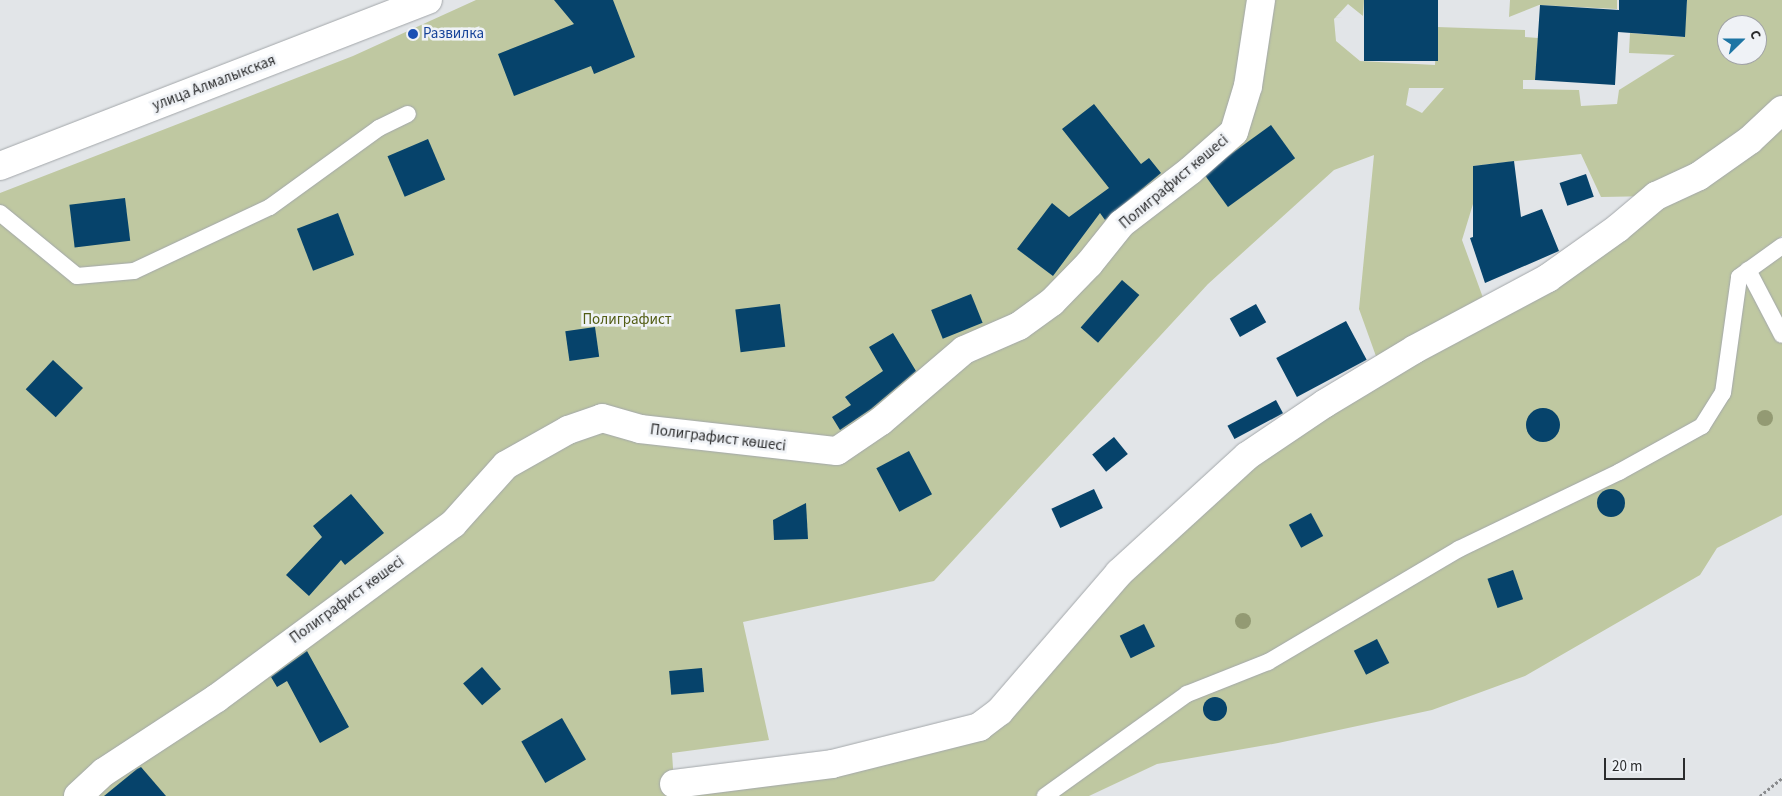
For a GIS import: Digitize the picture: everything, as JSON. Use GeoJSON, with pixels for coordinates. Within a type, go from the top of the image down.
{"type":"FeatureCollection","features":[{"type":"Feature","properties":{"kind":"street","name":"улица Алмалыкская"},"geometry":{"type":"LineString","coordinates":[[0,166],[428,0]]}},
{"type":"Feature","properties":{"kind":"street","name":"Полиграфист көшесі"},"geometry":{"type":"LineString","coordinates":[[78,796],[104,772],[216,698],[453,524],[506,464],[568,430],[602,418],[640,429],[837,451],[881,421],[964,350],[1019,326],[1052,302],[1089,264],[1121,224],[1192,170],[1234,132],[1248,86],[1262,0]]}},
{"type":"Feature","properties":{"kind":"street"},"geometry":{"type":"LineString","coordinates":[[674,784],[832,764],[979,727],[1000,711],[1119,572],[1247,456],[1324,404],[1415,349],[1548,278],[1618,228],[1656,196],[1699,176],[1750,140],[1782,110]]}},
{"type":"Feature","properties":{"kind":"lane"},"geometry":{"type":"LineString","coordinates":[[0,213],[78,276],[134,270],[270,207],[379,128],[408,114]]}},
{"type":"Feature","properties":{"kind":"lane"},"geometry":{"type":"LineString","coordinates":[[1045,796],[1187,694],[1268,662],[1459,549],[1619,472],[1702,426],[1723,393],[1739,277],[1782,246]]}},
{"type":"Feature","properties":{"kind":"lane"},"geometry":{"type":"LineString","coordinates":[[1748,270],[1782,335]]}},
{"type":"Feature","properties":{"kind":"path"},"geometry":{"type":"LineString","coordinates":[[1760,796],[1782,778]]}},
{"type":"Feature","properties":{"kind":"green space","name":"Полиграфист"},"geometry":{"type":"Polygon","coordinates":[[[476,0],[1261,0],[1254,49],[1260,53],[1270,0],[1364,0],[1363,16],[1348,4],[1334,19],[1336,41],[1360,61],[1435,65],[1437,27],[1525,30],[1525,37],[1538,38],[1535,80],[1523,80],[1523,89],[1579,90],[1581,106],[1617,104],[1619,90],[1675,55],[1629,53],[1630,33],[1684,37],[1687,0],[1782,0],[1782,236],[1761,253],[1755,270],[1782,255],[1782,515],[1717,548],[1700,575],[1525,676],[1432,710],[1278,743],[1157,764],[1089,796],[0,796],[0,193],[353,56],[476,0]],[[1409,88],[1406,105],[1422,113],[1444,88],[1409,88]],[[1581,154],[1473,166],[1473,204],[1462,240],[1486,306],[1377,359],[1359,309],[1374,155],[1334,170],[1208,284],[934,581],[743,622],[769,740],[672,753],[674,783],[832,764],[979,727],[1000,711],[1119,573],[1247,456],[1324,404],[1415,349],[1548,278],[1618,228],[1655,196],[1601,197],[1581,154]],[[1604,471],[1369,592],[1376,604],[1511,530],[1627,475],[1604,471]]]}},
{"type":"Feature","properties":{"kind":"green space"},"geometry":{"type":"Polygon","coordinates":[[[1510,0],[1617,0],[1617,9],[1539,5],[1509,17],[1510,0]]]}},
{"type":"Feature","properties":{"kind":"building"},"geometry":{"type":"Polygon","coordinates":[[[554,0],[613,0],[635,57],[594,74],[591,66],[514,96],[498,54],[574,24],[554,0]]]}},
{"type":"Feature","properties":{"kind":"building"},"geometry":{"type":"Polygon","coordinates":[[[1364,0],[1438,0],[1438,61],[1364,61],[1364,0]]]}},
{"type":"Feature","properties":{"kind":"building"},"geometry":{"type":"Polygon","coordinates":[[[1619,0],[1687,0],[1685,37],[1618,32],[1615,85],[1535,80],[1540,5],[1619,10],[1619,0]]]}},
{"type":"Feature","properties":{"kind":"building"},"geometry":{"type":"Polygon","coordinates":[[[1094,104],[1141,164],[1149,158],[1161,173],[1105,220],[1100,213],[1053,276],[1017,249],[1052,203],[1069,217],[1109,188],[1062,129],[1094,104]]]}},
{"type":"Feature","properties":{"kind":"building"},"geometry":{"type":"Polygon","coordinates":[[[1271,125],[1295,158],[1228,207],[1204,174],[1271,125]]]}},
{"type":"Feature","properties":{"kind":"building"},"geometry":{"type":"Polygon","coordinates":[[[428,139],[445,180],[405,197],[387,156],[428,139]]]}},
{"type":"Feature","properties":{"kind":"building"},"geometry":{"type":"Polygon","coordinates":[[[1514,161],[1521,217],[1542,209],[1559,251],[1485,283],[1470,238],[1473,237],[1473,166],[1514,161]]]}},
{"type":"Feature","properties":{"kind":"building"},"geometry":{"type":"Polygon","coordinates":[[[1586,174],[1594,197],[1567,206],[1560,183],[1586,174]]]}},
{"type":"Feature","properties":{"kind":"building"},"geometry":{"type":"Polygon","coordinates":[[[125,198],[130,241],[75,248],[69,205],[125,198]]]}},
{"type":"Feature","properties":{"kind":"building"},"geometry":{"type":"Polygon","coordinates":[[[338,213],[354,255],[313,271],[297,229],[338,213]]]}},
{"type":"Feature","properties":{"kind":"building"},"geometry":{"type":"Polygon","coordinates":[[[1122,280],[1139,295],[1098,343],[1081,328],[1122,280]]]}},
{"type":"Feature","properties":{"kind":"building"},"geometry":{"type":"Polygon","coordinates":[[[971,294],[983,323],[943,339],[931,310],[971,294]]]}},
{"type":"Feature","properties":{"kind":"building"},"geometry":{"type":"Polygon","coordinates":[[[780,304],[785,347],[741,352],[735,309],[780,304]]]}},
{"type":"Feature","properties":{"kind":"building"},"geometry":{"type":"Polygon","coordinates":[[[1256,304],[1266,322],[1240,337],[1230,319],[1256,304]]]}},
{"type":"Feature","properties":{"kind":"building"},"geometry":{"type":"Polygon","coordinates":[[[1346,321],[1367,360],[1297,397],[1276,358],[1346,321]]]}},
{"type":"Feature","properties":{"kind":"building"},"geometry":{"type":"Polygon","coordinates":[[[595,327],[599,357],[569,361],[565,331],[595,327]]]}},
{"type":"Feature","properties":{"kind":"building"},"geometry":{"type":"Polygon","coordinates":[[[893,333],[916,371],[871,409],[840,430],[832,417],[851,405],[845,397],[883,371],[869,347],[893,333]]]}},
{"type":"Feature","properties":{"kind":"building"},"geometry":{"type":"Polygon","coordinates":[[[53,360],[83,388],[56,417],[26,389],[53,360]]]}},
{"type":"Feature","properties":{"kind":"building"},"geometry":{"type":"Polygon","coordinates":[[[1276,400],[1283,413],[1234,439],[1227,426],[1276,400]]]}},
{"type":"Feature","properties":{"kind":"building"},"geometry":{"type":"Polygon","coordinates":[[[1543,408],[1550,409],[1555,413],[1559,418],[1559,432],[1555,437],[1550,441],[1543,442],[1536,441],[1531,437],[1527,432],[1526,425],[1527,418],[1531,413],[1536,409],[1543,408]]]}},
{"type":"Feature","properties":{"kind":"building"},"geometry":{"type":"Polygon","coordinates":[[[1114,437],[1128,454],[1106,472],[1092,455],[1114,437]]]}},
{"type":"Feature","properties":{"kind":"building"},"geometry":{"type":"Polygon","coordinates":[[[909,451],[932,494],[899,512],[876,468],[909,451]]]}},
{"type":"Feature","properties":{"kind":"building"},"geometry":{"type":"Polygon","coordinates":[[[1094,489],[1103,508],[1060,528],[1051,509],[1094,489]]]}},
{"type":"Feature","properties":{"kind":"building"},"geometry":{"type":"Polygon","coordinates":[[[1611,489],[1621,493],[1625,503],[1621,513],[1611,517],[1601,513],[1597,503],[1601,493],[1611,489]]]}},
{"type":"Feature","properties":{"kind":"building"},"geometry":{"type":"Polygon","coordinates":[[[351,494],[384,533],[345,565],[341,560],[309,596],[286,575],[322,537],[313,526],[351,494]]]}},
{"type":"Feature","properties":{"kind":"building"},"geometry":{"type":"Polygon","coordinates":[[[806,503],[808,539],[774,540],[773,520],[806,503]]]}},
{"type":"Feature","properties":{"kind":"building"},"geometry":{"type":"Polygon","coordinates":[[[1311,513],[1323,536],[1301,548],[1289,525],[1311,513]]]}},
{"type":"Feature","properties":{"kind":"building"},"geometry":{"type":"Polygon","coordinates":[[[1513,570],[1523,599],[1498,608],[1487,579],[1513,570]]]}},
{"type":"Feature","properties":{"kind":"building"},"geometry":{"type":"Polygon","coordinates":[[[1144,624],[1155,646],[1131,658],[1120,636],[1144,624]]]}},
{"type":"Feature","properties":{"kind":"building"},"geometry":{"type":"Polygon","coordinates":[[[1377,639],[1389,663],[1366,675],[1354,651],[1377,639]]]}},
{"type":"Feature","properties":{"kind":"building"},"geometry":{"type":"Polygon","coordinates":[[[307,651],[349,727],[320,743],[287,681],[277,687],[271,677],[307,651]]]}},
{"type":"Feature","properties":{"kind":"building"},"geometry":{"type":"Polygon","coordinates":[[[482,667],[501,689],[482,705],[463,683],[482,667]]]}},
{"type":"Feature","properties":{"kind":"building"},"geometry":{"type":"Polygon","coordinates":[[[702,668],[704,692],[671,695],[669,671],[702,668]]]}},
{"type":"Feature","properties":{"kind":"building"},"geometry":{"type":"Polygon","coordinates":[[[1215,697],[1224,700],[1227,709],[1224,718],[1215,721],[1206,718],[1203,709],[1206,700],[1215,697]]]}},
{"type":"Feature","properties":{"kind":"building"},"geometry":{"type":"Polygon","coordinates":[[[562,718],[586,760],[545,783],[521,742],[562,718]]]}},
{"type":"Feature","properties":{"kind":"building"},"geometry":{"type":"Polygon","coordinates":[[[141,767],[166,796],[104,796],[137,769],[141,767]]]}},
{"type":"Feature","properties":{"kind":"place","name":"Развилка"},"geometry":{"type":"Point","coordinates":[413,34]}}]}
